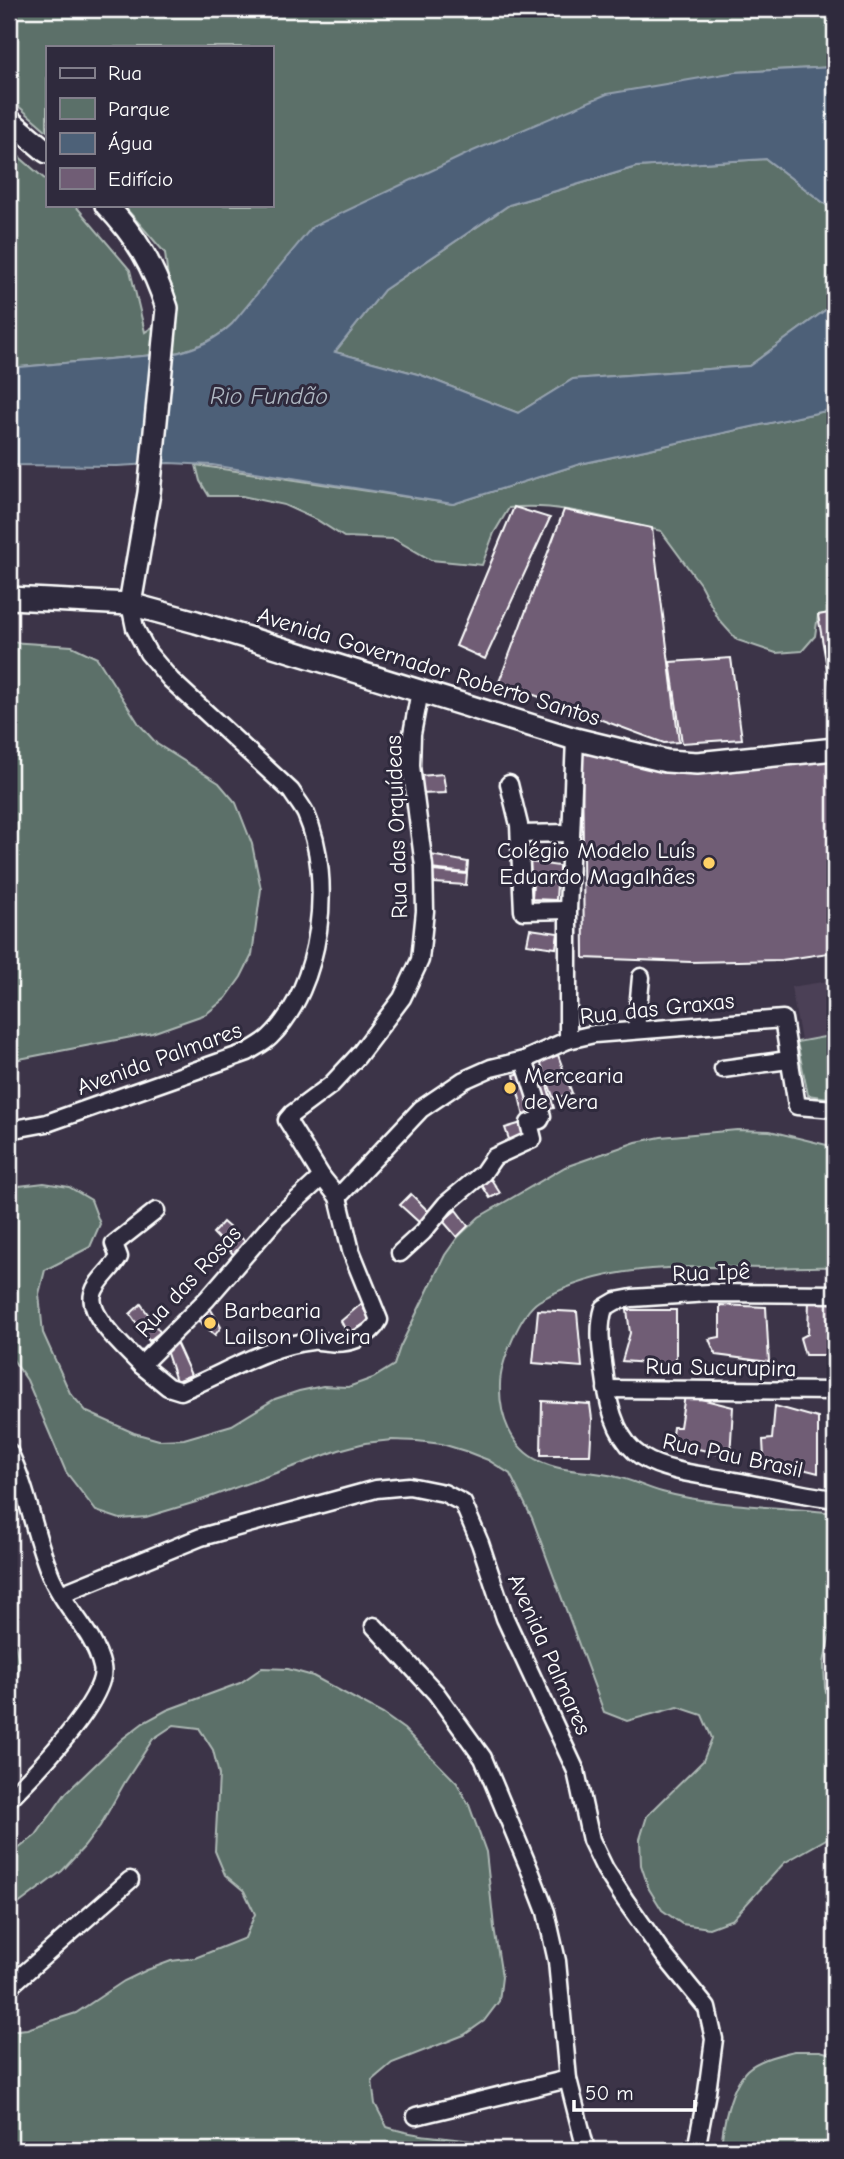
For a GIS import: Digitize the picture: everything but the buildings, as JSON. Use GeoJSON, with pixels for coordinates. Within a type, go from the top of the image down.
{"type":"FeatureCollection","features":[{"type":"Feature","properties":{"kind":"main road"},"geometry":{"type":"LineString","coordinates":[[9,120],[46,151]]}},
{"type":"Feature","properties":{"kind":"main road"},"geometry":{"type":"LineString","coordinates":[[107,206],[139,242],[160,286],[167,308],[149,493],[130,604]]}},
{"type":"Feature","properties":{"kind":"main road","name":"Avenida Governador Roberto Santos"},"geometry":{"type":"LineString","coordinates":[[9,598],[130,604],[575,739],[643,757],[697,763],[835,749]]}},
{"type":"Feature","properties":{"kind":"street","name":"Avenida Palmares"},"geometry":{"type":"LineString","coordinates":[[9,1130],[47,1123],[248,1052],[269,1039],[286,1020],[300,995],[309,969],[321,901],[315,844],[305,813],[291,791],[171,680],[148,653],[135,628],[130,604]]}},
{"type":"Feature","properties":{"kind":"street","name":"Rua das Orquídeas"},"geometry":{"type":"LineString","coordinates":[[322,1177],[287,1120],[331,1085],[358,1056],[402,998],[420,960],[425,911],[424,866],[411,766],[412,734],[420,691]]}},
{"type":"Feature","properties":{"kind":"street"},"geometry":{"type":"LineString","coordinates":[[568,1040],[568,910],[575,739]]}},
{"type":"Feature","properties":{"kind":"street"},"geometry":{"type":"LineString","coordinates":[[509,784],[520,834],[523,911],[568,910]]}},
{"type":"Feature","properties":{"kind":"street"},"geometry":{"type":"LineString","coordinates":[[520,834],[570,833]]}},
{"type":"Feature","properties":{"kind":"street"},"geometry":{"type":"LineString","coordinates":[[636,1030],[641,977]]}},
{"type":"Feature","properties":{"kind":"street","name":"Rua das Graxas"},"geometry":{"type":"LineString","coordinates":[[338,1197],[421,1109],[464,1080],[491,1068],[524,1060],[568,1040],[607,1032],[783,1019],[797,1106],[835,1109]]}},
{"type":"Feature","properties":{"kind":"street"},"geometry":{"type":"LineString","coordinates":[[400,1253],[423,1232],[446,1204],[483,1173],[494,1157],[533,1139],[529,1123],[540,1120],[542,1116],[524,1060]]}},
{"type":"Feature","properties":{"kind":"street"},"geometry":{"type":"LineString","coordinates":[[723,1069],[788,1060]]}},
{"type":"Feature","properties":{"kind":"street"},"geometry":{"type":"LineString","coordinates":[[141,1365],[168,1387],[181,1391],[242,1362],[290,1345],[311,1341],[341,1343],[357,1339],[372,1330],[379,1320],[351,1251],[338,1197],[322,1177]]}},
{"type":"Feature","properties":{"kind":"street","name":"Rua das Rosas"},"geometry":{"type":"LineString","coordinates":[[156,1211],[114,1244],[118,1257],[93,1293],[93,1305],[97,1315],[141,1365],[207,1299],[277,1218],[322,1177]]}},
{"type":"Feature","properties":{"kind":"street","name":"Rua Ipê"},"geometry":{"type":"LineString","coordinates":[[600,1321],[604,1308],[616,1301],[632,1298],[709,1293],[835,1294]]}},
{"type":"Feature","properties":{"kind":"street","name":"Rua Pau Brasil"},"geometry":{"type":"LineString","coordinates":[[600,1321],[606,1389],[626,1442],[641,1457],[659,1465],[698,1474],[835,1499]]}},
{"type":"Feature","properties":{"kind":"street","name":"Rua Sucurupira"},"geometry":{"type":"LineString","coordinates":[[606,1389],[835,1391]]}},
{"type":"Feature","properties":{"kind":"street"},"geometry":{"type":"LineString","coordinates":[[9,1452],[52,1578],[85,1627],[103,1669],[102,1683],[88,1710],[9,1799]]}},
{"type":"Feature","properties":{"kind":"street","name":"Avenida Palmares"},"geometry":{"type":"LineString","coordinates":[[61,1594],[201,1537],[376,1489],[409,1486],[444,1493],[463,1503],[480,1543],[505,1618],[576,1770],[591,1840],[605,1869],[663,1954],[707,2008],[714,2039],[696,2150]]}},
{"type":"Feature","properties":{"kind":"street"},"geometry":{"type":"LineString","coordinates":[[374,1626],[436,1693],[483,1758],[546,1912],[557,1961],[568,2079],[586,2150]]}},
{"type":"Feature","properties":{"kind":"street"},"geometry":{"type":"LineString","coordinates":[[9,1987],[130,1880]]}},
{"type":"Feature","properties":{"kind":"street"},"geometry":{"type":"LineString","coordinates":[[416,2116],[568,2079]]}},
{"type":"Feature","properties":{"kind":"shaded area"},"geometry":{"type":"Polygon","coordinates":[[[835,980],[835,1035],[801,1040],[791,987],[835,980]]]}},
{"type":"Feature","properties":{"kind":"green space"},"geometry":{"type":"Polygon","coordinates":[[[10,9],[835,9],[835,67],[736,72],[232,324],[213,339],[176,353],[9,368],[9,148],[46,180],[46,206],[76,206],[130,270],[145,332],[172,314],[165,253],[124,206],[273,206],[273,46],[46,46],[46,130],[9,98],[10,9]]]}},
{"type":"Feature","properties":{"kind":"green space"},"geometry":{"type":"Polygon","coordinates":[[[766,159],[829,207],[835,254],[835,303],[749,366],[573,379],[518,413],[421,375],[335,352],[384,290],[509,205],[636,167],[766,159]]]}},
{"type":"Feature","properties":{"kind":"green space"},"geometry":{"type":"Polygon","coordinates":[[[835,409],[835,612],[818,615],[815,636],[802,651],[776,653],[737,640],[719,620],[700,584],[661,531],[566,510],[509,508],[494,533],[482,565],[431,560],[394,539],[344,537],[317,520],[284,505],[242,496],[209,496],[200,481],[196,465],[453,504],[580,464],[835,409]]]}},
{"type":"Feature","properties":{"kind":"green space"},"geometry":{"type":"Polygon","coordinates":[[[9,642],[72,646],[97,658],[139,724],[157,744],[219,783],[236,803],[252,844],[261,889],[252,955],[226,998],[206,1014],[152,1033],[9,1061],[9,642]]]}},
{"type":"Feature","properties":{"kind":"green space"},"geometry":{"type":"Polygon","coordinates":[[[835,1035],[835,1099],[808,1095],[797,1042],[835,1035]]]}},
{"type":"Feature","properties":{"kind":"green space"},"geometry":{"type":"Polygon","coordinates":[[[737,1130],[770,1131],[835,1147],[835,1267],[650,1269],[593,1279],[565,1288],[539,1301],[525,1316],[507,1352],[500,1385],[502,1408],[514,1439],[529,1455],[548,1465],[617,1477],[662,1492],[705,1501],[835,1513],[835,1628],[829,1638],[824,1663],[825,1688],[835,1718],[835,1834],[784,1863],[733,1919],[709,1928],[682,1924],[662,1910],[649,1889],[641,1865],[640,1839],[647,1816],[703,1761],[712,1738],[702,1715],[678,1707],[627,1721],[604,1712],[532,1518],[510,1474],[488,1460],[442,1444],[392,1440],[339,1450],[196,1502],[146,1517],[120,1519],[96,1511],[66,1472],[27,1380],[9,1354],[9,1194],[19,1186],[44,1183],[69,1187],[91,1200],[100,1224],[90,1247],[45,1270],[39,1294],[43,1333],[70,1393],[87,1412],[134,1433],[159,1440],[184,1439],[232,1425],[275,1399],[323,1386],[348,1387],[373,1378],[394,1365],[400,1347],[445,1255],[458,1237],[479,1217],[565,1167],[636,1142],[737,1130]]]}},
{"type":"Feature","properties":{"kind":"green space"},"geometry":{"type":"Polygon","coordinates":[[[9,1630],[14,1640],[19,1671],[9,1695],[9,1630]]]}},
{"type":"Feature","properties":{"kind":"green space"},"geometry":{"type":"Polygon","coordinates":[[[262,1668],[288,1669],[313,1676],[383,1714],[404,1729],[457,1783],[469,1805],[486,1852],[502,1977],[499,2001],[484,2021],[464,2035],[392,2063],[372,2080],[375,2104],[387,2127],[419,2135],[482,2142],[513,2150],[9,2150],[9,2031],[27,2029],[76,2013],[124,1981],[147,1970],[171,1961],[195,1958],[245,1938],[255,1914],[244,1891],[225,1875],[215,1851],[219,1775],[213,1750],[199,1728],[174,1725],[153,1739],[100,1826],[84,1847],[62,1871],[9,1911],[9,1856],[36,1835],[66,1793],[122,1739],[143,1723],[167,1710],[240,1683],[262,1668]]]}},
{"type":"Feature","properties":{"kind":"green space"},"geometry":{"type":"Polygon","coordinates":[[[794,2051],[820,2051],[835,2055],[835,2150],[721,2150],[728,2108],[741,2077],[757,2063],[794,2051]]]}},
{"type":"Feature","properties":{"kind":"water","name":"Rio Fundão"},"geometry":{"type":"Polygon","coordinates":[[[835,67],[835,254],[829,207],[766,159],[636,167],[509,205],[384,290],[335,352],[421,375],[518,413],[573,379],[749,366],[835,303],[835,409],[580,464],[453,504],[212,465],[9,465],[9,368],[176,353],[206,342],[232,324],[312,227],[473,151],[607,94],[736,72],[835,67]]]}},
{"type":"Feature","properties":{"kind":"place","name":"Colégio Modelo Luís Eduardo Magalhães"},"geometry":{"type":"Point","coordinates":[709,863]}},
{"type":"Feature","properties":{"kind":"place","name":"Mercearia de Vera"},"geometry":{"type":"Point","coordinates":[510,1088]}},
{"type":"Feature","properties":{"kind":"place","name":"Barbearia Lailson Oliveira"},"geometry":{"type":"Point","coordinates":[210,1323]}}]}
